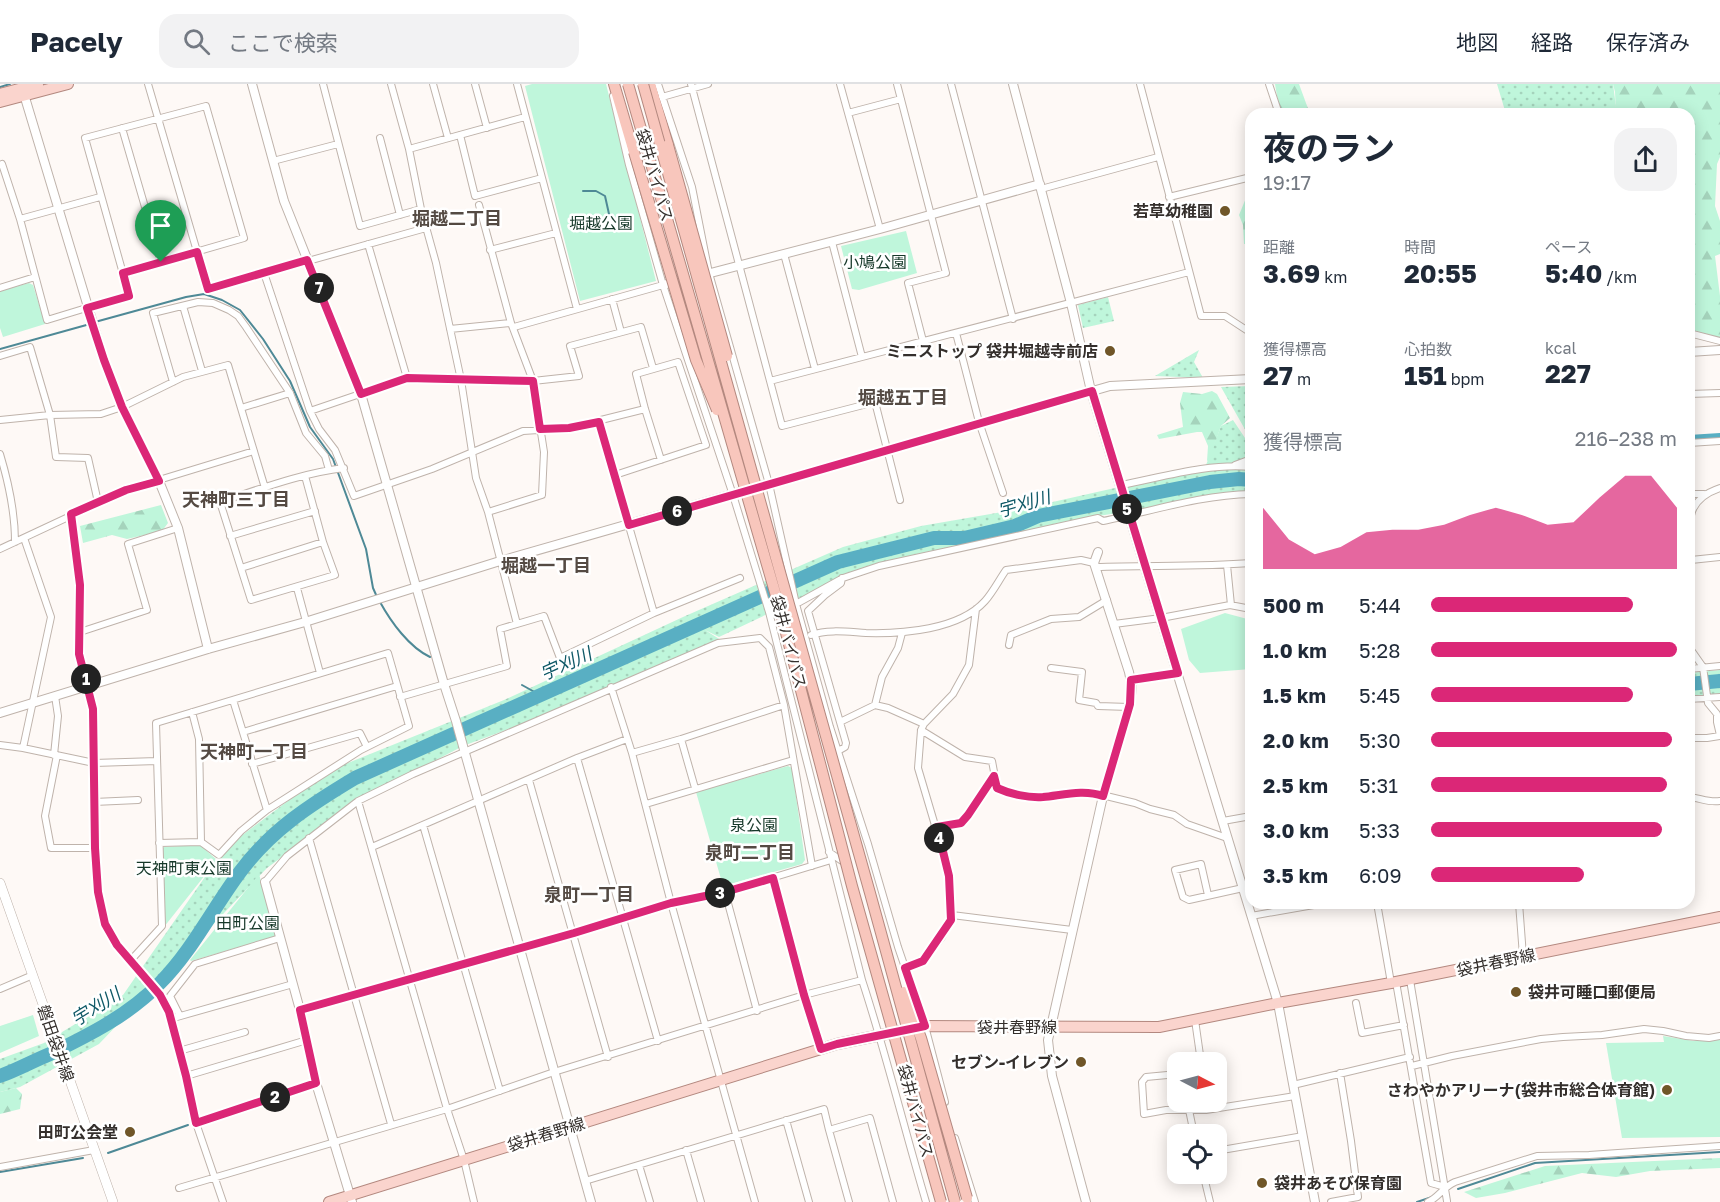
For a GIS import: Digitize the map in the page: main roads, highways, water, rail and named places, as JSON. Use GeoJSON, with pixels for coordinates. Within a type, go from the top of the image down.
{"type":"FeatureCollection","features":[{"type":"Feature","properties":{"kind":"highway"},"geometry":{"type":"LineString","coordinates":[[614,84],[696,360],[721,418],[736,470],[756,505]]}},
{"type":"Feature","properties":{"kind":"highway","name":"袋井バイパス"},"geometry":{"type":"LineString","coordinates":[[628,84],[756,505],[880,927],[955,1202]]}},
{"type":"Feature","properties":{"kind":"highway","name":"袋井バイパス"},"geometry":{"type":"LineString","coordinates":[[643,84],[756,505],[852,886],[941,1202]]}},
{"type":"Feature","properties":{"kind":"highway"},"geometry":{"type":"LineString","coordinates":[[650,84],[720,328],[757,477],[756,505]]}},
{"type":"Feature","properties":{"kind":"highway"},"geometry":{"type":"LineString","coordinates":[[852,886],[911,1118],[936,1202]]}},
{"type":"Feature","properties":{"kind":"highway"},"geometry":{"type":"LineString","coordinates":[[880,927],[921,1038],[970,1201]]}},
{"type":"Feature","properties":{"kind":"main road"},"geometry":{"type":"LineString","coordinates":[[0,102],[43,86],[68,84]]}},
{"type":"Feature","properties":{"kind":"main road"},"geometry":{"type":"LineString","coordinates":[[0,94],[24,92]]}},
{"type":"Feature","properties":{"kind":"main road","name":"磐田袋井線"},"geometry":{"type":"LineString","coordinates":[[0,883],[2,895],[33,975],[113,1202]]}},
{"type":"Feature","properties":{"kind":"main road","name":"袋井春野線"},"geometry":{"type":"LineString","coordinates":[[329,1202],[351,1199],[464,1160],[821,1049],[880,1035],[925,1026],[1159,1027],[1410,980],[1720,917]]}},
{"type":"Feature","properties":{"kind":"waterway"},"geometry":{"type":"LineString","coordinates":[[0,87],[10,84]]}},
{"type":"Feature","properties":{"kind":"waterway"},"geometry":{"type":"LineString","coordinates":[[583,191],[596,191],[605,196],[609,214]]}},
{"type":"Feature","properties":{"kind":"waterway"},"geometry":{"type":"LineString","coordinates":[[95,322],[204,294],[222,300],[240,310],[263,339],[290,381],[310,427],[333,459],[366,549],[373,588],[377,597]]}},
{"type":"Feature","properties":{"kind":"waterway"},"geometry":{"type":"LineString","coordinates":[[0,349],[90,324]]}},
{"type":"Feature","properties":{"kind":"waterway"},"geometry":{"type":"LineString","coordinates":[[1695,439],[1720,437]]}},
{"type":"Feature","properties":{"kind":"waterway","name":"宇刈川"},"geometry":{"type":"LineString","coordinates":[[0,1076],[94,1032],[135,1005],[172,971],[240,872],[265,843],[292,819],[355,778],[838,562],[934,538],[964,538],[1015,526],[1038,516],[1210,482],[1245,480]]}},
{"type":"Feature","properties":{"kind":"waterway"},"geometry":{"type":"LineString","coordinates":[[380,602],[401,633],[422,653],[430,657]]}},
{"type":"Feature","properties":{"kind":"waterway","name":"宇刈川"},"geometry":{"type":"LineString","coordinates":[[1695,683],[1720,681]]}},
{"type":"Feature","properties":{"kind":"waterway"},"geometry":{"type":"LineString","coordinates":[[522,685],[540,695]]}},
{"type":"Feature","properties":{"kind":"waterway"},"geometry":{"type":"LineString","coordinates":[[108,1153],[188,1125]]}},
{"type":"Feature","properties":{"kind":"waterway"},"geometry":{"type":"LineString","coordinates":[[1458,1189],[1535,1163],[1720,1152]]}},
{"type":"Feature","properties":{"kind":"waterway"},"geometry":{"type":"LineString","coordinates":[[0,1172],[83,1158]]}},
{"type":"Feature","properties":{"kind":"waterway"},"geometry":{"type":"LineString","coordinates":[[1417,1202],[1432,1197]]}},
{"type":"Feature","properties":{"kind":"place","name":"若草幼稚園"},"geometry":{"type":"Point","coordinates":[1225,211]}},
{"type":"Feature","properties":{"kind":"place","name":"ミニストップ 袋井堀越寺前店"},"geometry":{"type":"Point","coordinates":[1110,351]}},
{"type":"Feature","properties":{"kind":"place","name":"袋井可睡口郵便局"},"geometry":{"type":"Point","coordinates":[1516,992]}},
{"type":"Feature","properties":{"kind":"place","name":"セブン-イレブン"},"geometry":{"type":"Point","coordinates":[1081,1062]}},
{"type":"Feature","properties":{"kind":"place","name":"さわやかアリーナ(袋井市総合体育館)"},"geometry":{"type":"Point","coordinates":[1667,1090]}},
{"type":"Feature","properties":{"kind":"place","name":"田町公会堂"},"geometry":{"type":"Point","coordinates":[130,1132]}},
{"type":"Feature","properties":{"kind":"place","name":"袋井あそび保育園"},"geometry":{"type":"Point","coordinates":[1262,1183]}},
{"type":"Feature","properties":{"kind":"district","name":"堀越二丁目"},"geometry":{"type":"Point","coordinates":[457,219]}},
{"type":"Feature","properties":{"kind":"district","name":"堀越五丁目"},"geometry":{"type":"Point","coordinates":[903,398]}},
{"type":"Feature","properties":{"kind":"district","name":"天神町三丁目"},"geometry":{"type":"Point","coordinates":[236,500]}},
{"type":"Feature","properties":{"kind":"district","name":"堀越一丁目"},"geometry":{"type":"Point","coordinates":[546,566]}},
{"type":"Feature","properties":{"kind":"district","name":"天神町一丁目"},"geometry":{"type":"Point","coordinates":[254,752]}},
{"type":"Feature","properties":{"kind":"district","name":"泉町二丁目"},"geometry":{"type":"Point","coordinates":[750,853]}},
{"type":"Feature","properties":{"kind":"district","name":"泉町一丁目"},"geometry":{"type":"Point","coordinates":[589,895]}},
{"type":"Feature","properties":{"kind":"park label","name":"堀越公園"},"geometry":{"type":"Point","coordinates":[601,223]}},
{"type":"Feature","properties":{"kind":"park label","name":"小鳩公園"},"geometry":{"type":"Point","coordinates":[875,262]}},
{"type":"Feature","properties":{"kind":"park label","name":"泉公園"},"geometry":{"type":"Point","coordinates":[754,825]}},
{"type":"Feature","properties":{"kind":"park label","name":"天神町東公園"},"geometry":{"type":"Point","coordinates":[184,868]}},
{"type":"Feature","properties":{"kind":"park label","name":"田町公園"},"geometry":{"type":"Point","coordinates":[248,923]}}]}
